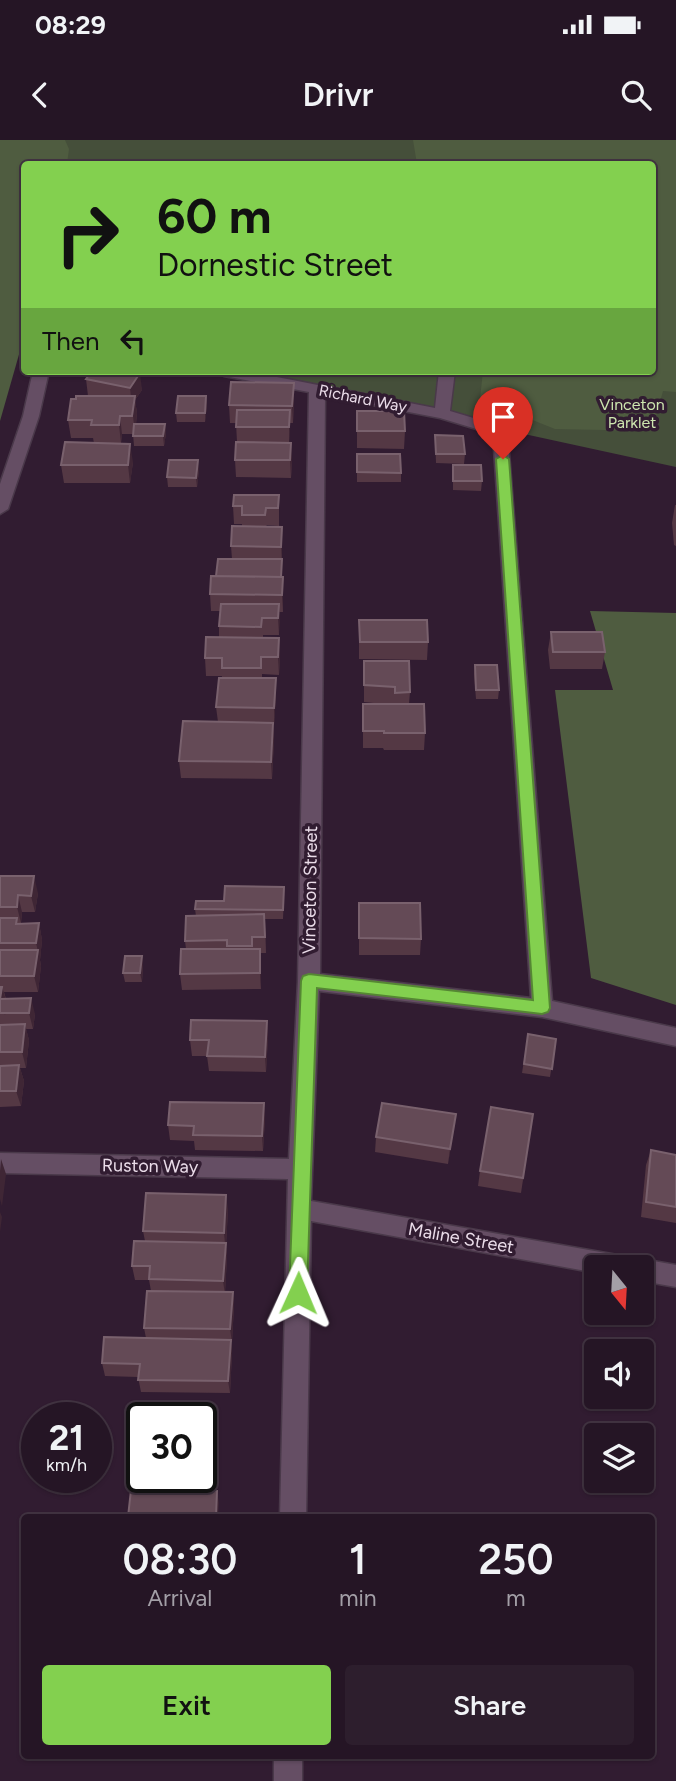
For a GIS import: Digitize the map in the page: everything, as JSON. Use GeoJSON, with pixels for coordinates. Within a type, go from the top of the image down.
{"type":"FeatureCollection","features":[{"type":"Feature","properties":{"kind":"street"},"geometry":{"type":"LineString","coordinates":[[0,509],[31,416],[40,375]]}},
{"type":"Feature","properties":{"kind":"street","name":"Richard Way"},"geometry":{"type":"LineString","coordinates":[[245,375],[443,414],[501,432],[542,1008]]}},
{"type":"Feature","properties":{"kind":"street"},"geometry":{"type":"LineString","coordinates":[[443,414],[442,400],[446,375]]}},
{"type":"Feature","properties":{"kind":"street","name":"Vinceton Street"},"geometry":{"type":"LineString","coordinates":[[293,1514],[300,1169],[309,981],[317,389]]}},
{"type":"Feature","properties":{"kind":"street"},"geometry":{"type":"LineString","coordinates":[[309,981],[542,1008],[676,1037]]}},
{"type":"Feature","properties":{"kind":"street","name":"Ruston Way"},"geometry":{"type":"LineString","coordinates":[[0,1163],[300,1169]]}},
{"type":"Feature","properties":{"kind":"street","name":"Maline Street"},"geometry":{"type":"LineString","coordinates":[[300,1209],[584,1260]]}},
{"type":"Feature","properties":{"kind":"street"},"geometry":{"type":"LineString","coordinates":[[654,1272],[676,1276]]}},
{"type":"Feature","properties":{"kind":"street"},"geometry":{"type":"LineString","coordinates":[[288,1759],[288,1781]]}},
{"type":"Feature","properties":{"kind":"green space","name":"Vinceton Parklet"},"geometry":{"type":"Polygon","coordinates":[[[0,140],[676,140],[676,467],[252,375],[656,375],[656,161],[21,161],[0,140]]]}},
{"type":"Feature","properties":{"kind":"green space"},"geometry":{"type":"Polygon","coordinates":[[[0,140],[65,140],[69,149],[67,161],[21,161],[21,348],[0,421],[0,140]]]}},
{"type":"Feature","properties":{"kind":"green space"},"geometry":{"type":"Polygon","coordinates":[[[413,140],[676,140],[676,392],[663,391],[652,431],[555,429],[480,399],[483,375],[656,375],[656,161],[416,161],[413,140]]]}},
{"type":"Feature","properties":{"kind":"green space"},"geometry":{"type":"Polygon","coordinates":[[[590,611],[676,613],[676,1005],[591,978],[555,690],[613,690],[590,611]]]}},
{"type":"Feature","properties":{"kind":"building"},"geometry":{"type":"Polygon","coordinates":[[[89,375],[139,375],[130,388],[86,379],[89,375]]]}},
{"type":"Feature","properties":{"kind":"building"},"geometry":{"type":"Polygon","coordinates":[[[231,382],[294,383],[292,406],[229,405],[231,382]]]}},
{"type":"Feature","properties":{"kind":"building"},"geometry":{"type":"Polygon","coordinates":[[[76,396],[135,396],[132,416],[120,416],[119,425],[91,425],[92,420],[68,420],[71,399],[76,399],[76,396]]]}},
{"type":"Feature","properties":{"kind":"building"},"geometry":{"type":"Polygon","coordinates":[[[178,396],[206,396],[205,413],[176,413],[178,396]]]}},
{"type":"Feature","properties":{"kind":"building"},"geometry":{"type":"Polygon","coordinates":[[[237,410],[290,410],[289,427],[236,427],[237,410]]]}},
{"type":"Feature","properties":{"kind":"building"},"geometry":{"type":"Polygon","coordinates":[[[357,411],[404,411],[405,431],[357,431],[357,411]]]}},
{"type":"Feature","properties":{"kind":"building"},"geometry":{"type":"Polygon","coordinates":[[[134,424],[165,424],[163,436],[133,436],[134,424]]]}},
{"type":"Feature","properties":{"kind":"building"},"geometry":{"type":"Polygon","coordinates":[[[435,435],[463,436],[465,454],[436,454],[435,435]]]}},
{"type":"Feature","properties":{"kind":"building"},"geometry":{"type":"Polygon","coordinates":[[[65,442],[130,444],[128,465],[61,465],[65,442]]]}},
{"type":"Feature","properties":{"kind":"building"},"geometry":{"type":"Polygon","coordinates":[[[236,442],[291,443],[290,460],[235,460],[236,442]]]}},
{"type":"Feature","properties":{"kind":"building"},"geometry":{"type":"Polygon","coordinates":[[[357,454],[400,454],[401,473],[357,472],[357,454]]]}},
{"type":"Feature","properties":{"kind":"building"},"geometry":{"type":"Polygon","coordinates":[[[169,460],[198,460],[196,478],[167,477],[169,460]]]}},
{"type":"Feature","properties":{"kind":"building"},"geometry":{"type":"Polygon","coordinates":[[[453,465],[481,465],[482,481],[453,481],[453,465]]]}},
{"type":"Feature","properties":{"kind":"building"},"geometry":{"type":"Polygon","coordinates":[[[234,495],[279,495],[278,508],[266,508],[265,515],[242,515],[242,506],[233,506],[234,495]]]}},
{"type":"Feature","properties":{"kind":"building"},"geometry":{"type":"Polygon","coordinates":[[[232,526],[282,527],[281,547],[231,546],[232,526]]]}},
{"type":"Feature","properties":{"kind":"building"},"geometry":{"type":"Polygon","coordinates":[[[218,559],[282,559],[281,577],[216,576],[218,559]]]}},
{"type":"Feature","properties":{"kind":"building"},"geometry":{"type":"Polygon","coordinates":[[[211,576],[283,577],[282,595],[210,594],[211,576]]]}},
{"type":"Feature","properties":{"kind":"building"},"geometry":{"type":"Polygon","coordinates":[[[221,604],[279,604],[278,618],[262,618],[261,627],[219,626],[221,604]]]}},
{"type":"Feature","properties":{"kind":"building"},"geometry":{"type":"Polygon","coordinates":[[[359,620],[427,620],[428,642],[360,642],[359,620]]]}},
{"type":"Feature","properties":{"kind":"building"},"geometry":{"type":"Polygon","coordinates":[[[551,632],[602,632],[605,652],[553,652],[551,632]]]}},
{"type":"Feature","properties":{"kind":"building"},"geometry":{"type":"Polygon","coordinates":[[[206,637],[279,638],[278,657],[261,657],[261,668],[222,668],[222,658],[205,658],[206,637]]]}},
{"type":"Feature","properties":{"kind":"building"},"geometry":{"type":"Polygon","coordinates":[[[364,661],[409,661],[410,692],[395,693],[395,687],[364,685],[364,661]]]}},
{"type":"Feature","properties":{"kind":"building"},"geometry":{"type":"Polygon","coordinates":[[[475,665],[497,665],[499,690],[476,690],[475,665]]]}},
{"type":"Feature","properties":{"kind":"building"},"geometry":{"type":"Polygon","coordinates":[[[219,678],[276,678],[274,708],[216,707],[219,678]]]}},
{"type":"Feature","properties":{"kind":"building"},"geometry":{"type":"Polygon","coordinates":[[[363,704],[424,704],[425,733],[363,731],[363,704]]]}},
{"type":"Feature","properties":{"kind":"building"},"geometry":{"type":"Polygon","coordinates":[[[183,721],[273,723],[271,762],[179,761],[183,721]]]}},
{"type":"Feature","properties":{"kind":"building"},"geometry":{"type":"Polygon","coordinates":[[[0,876],[34,876],[31,896],[18,895],[17,907],[0,907],[0,876]]]}},
{"type":"Feature","properties":{"kind":"building"},"geometry":{"type":"Polygon","coordinates":[[[225,886],[284,887],[283,910],[195,909],[196,901],[224,901],[225,886]]]}},
{"type":"Feature","properties":{"kind":"building"},"geometry":{"type":"Polygon","coordinates":[[[359,903],[420,903],[421,939],[359,938],[359,903]]]}},
{"type":"Feature","properties":{"kind":"building"},"geometry":{"type":"Polygon","coordinates":[[[264,914],[265,937],[252,937],[252,946],[227,946],[227,940],[185,941],[186,916],[264,914]]]}},
{"type":"Feature","properties":{"kind":"building"},"geometry":{"type":"Polygon","coordinates":[[[0,918],[17,918],[16,924],[39,923],[36,943],[0,943],[0,918]]]}},
{"type":"Feature","properties":{"kind":"building"},"geometry":{"type":"Polygon","coordinates":[[[181,949],[260,949],[260,973],[180,974],[181,949]]]}},
{"type":"Feature","properties":{"kind":"building"},"geometry":{"type":"Polygon","coordinates":[[[0,950],[38,950],[34,976],[0,976],[0,950]]]}},
{"type":"Feature","properties":{"kind":"building"},"geometry":{"type":"Polygon","coordinates":[[[125,956],[142,956],[140,973],[123,973],[125,956]]]}},
{"type":"Feature","properties":{"kind":"building"},"geometry":{"type":"Polygon","coordinates":[[[31,998],[29,1013],[0,1013],[0,999],[31,998]]]}},
{"type":"Feature","properties":{"kind":"building"},"geometry":{"type":"Polygon","coordinates":[[[191,1020],[267,1021],[265,1057],[207,1056],[209,1040],[190,1040],[191,1020]]]}},
{"type":"Feature","properties":{"kind":"building"},"geometry":{"type":"Polygon","coordinates":[[[25,1024],[22,1052],[0,1052],[0,1025],[25,1024]]]}},
{"type":"Feature","properties":{"kind":"building"},"geometry":{"type":"Polygon","coordinates":[[[528,1034],[556,1039],[552,1069],[524,1064],[528,1034]]]}},
{"type":"Feature","properties":{"kind":"building"},"geometry":{"type":"Polygon","coordinates":[[[19,1065],[16,1091],[0,1091],[0,1066],[19,1065]]]}},
{"type":"Feature","properties":{"kind":"building"},"geometry":{"type":"Polygon","coordinates":[[[170,1102],[264,1103],[262,1136],[193,1135],[194,1126],[168,1125],[170,1102]]]}},
{"type":"Feature","properties":{"kind":"building"},"geometry":{"type":"Polygon","coordinates":[[[382,1103],[456,1114],[450,1149],[376,1137],[382,1103]]]}},
{"type":"Feature","properties":{"kind":"building"},"geometry":{"type":"Polygon","coordinates":[[[491,1107],[533,1114],[523,1178],[480,1171],[491,1107]]]}},
{"type":"Feature","properties":{"kind":"building"},"geometry":{"type":"Polygon","coordinates":[[[651,1150],[676,1155],[676,1207],[646,1202],[651,1150]]]}},
{"type":"Feature","properties":{"kind":"building"},"geometry":{"type":"Polygon","coordinates":[[[146,1193],[226,1195],[224,1233],[143,1231],[146,1193]]]}},
{"type":"Feature","properties":{"kind":"building"},"geometry":{"type":"Polygon","coordinates":[[[134,1241],[226,1243],[223,1281],[149,1279],[150,1266],[132,1266],[134,1241]]]}},
{"type":"Feature","properties":{"kind":"building"},"geometry":{"type":"Polygon","coordinates":[[[147,1291],[233,1292],[230,1329],[144,1328],[147,1291]]]}},
{"type":"Feature","properties":{"kind":"building"},"geometry":{"type":"Polygon","coordinates":[[[104,1337],[231,1340],[228,1381],[138,1380],[140,1364],[102,1363],[104,1337]]]}},
{"type":"Feature","properties":{"kind":"building"},"geometry":{"type":"Polygon","coordinates":[[[131,1493],[217,1493],[216,1514],[128,1514],[131,1493]]]}},
{"type":"Feature","properties":{"kind":"route"},"geometry":{"type":"LineString","coordinates":[[298,1293],[300,1169],[309,981],[542,1008],[503,459]]}}]}
